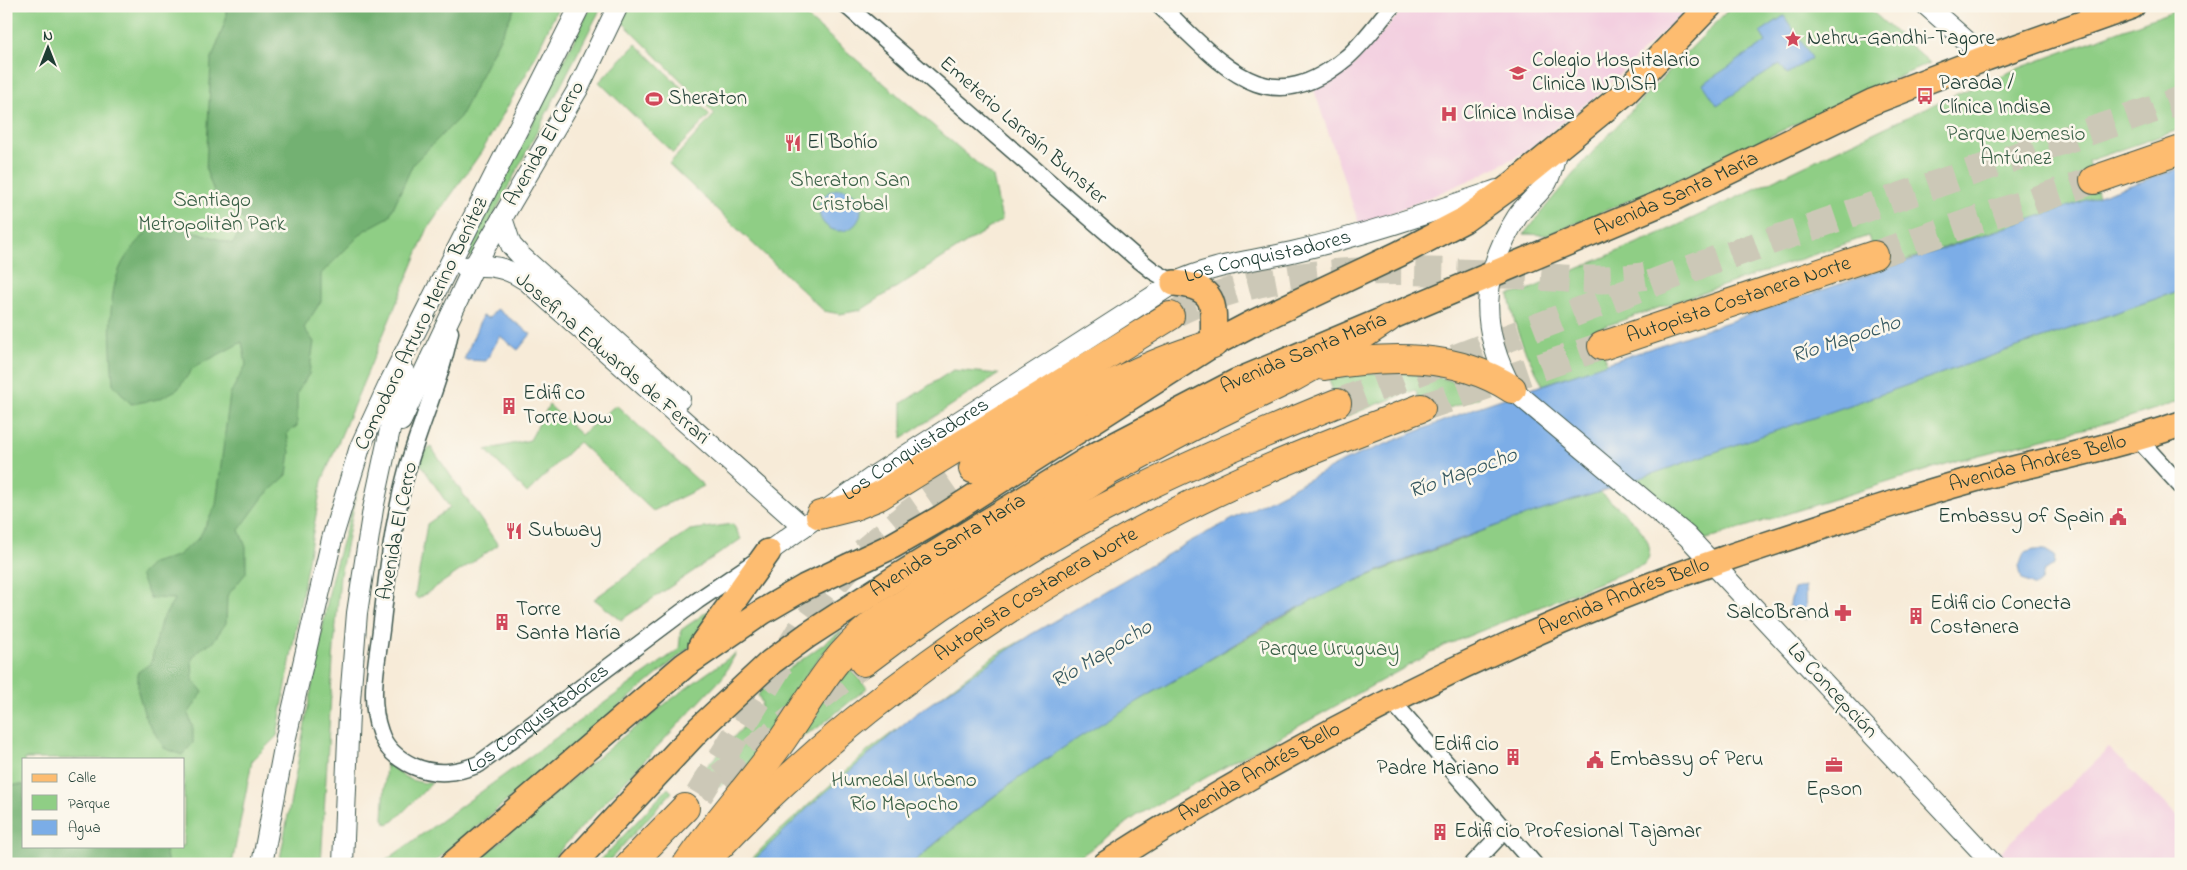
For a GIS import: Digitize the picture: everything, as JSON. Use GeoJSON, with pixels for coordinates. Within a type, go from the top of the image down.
{"type":"FeatureCollection","features":[{"type":"Feature","properties":{"kind":"highway"},"geometry":{"type":"LineString","coordinates":[[2094,180],[2181,150]]}},
{"type":"Feature","properties":{"kind":"highway","name":"Autopista Costanera Norte"},"geometry":{"type":"LineString","coordinates":[[1602,346],[1874,255]]}},
{"type":"Feature","properties":{"kind":"highway"},"geometry":{"type":"LineString","coordinates":[[811,521],[879,496],[1170,316]]}},
{"type":"Feature","properties":{"kind":"highway"},"geometry":{"type":"LineString","coordinates":[[687,864],[762,768],[828,670],[858,636],[873,624],[1109,471],[1205,420],[1310,368],[1362,338],[1387,320]]}},
{"type":"Feature","properties":{"kind":"highway"},"geometry":{"type":"LineString","coordinates":[[973,470],[1098,390],[1153,364],[1213,344]]}},
{"type":"Feature","properties":{"kind":"highway"},"geometry":{"type":"LineString","coordinates":[[1310,368],[1356,361],[1450,362],[1492,376],[1514,390]]}},
{"type":"Feature","properties":{"kind":"highway","name":"Autopista Costanera Norte"},"geometry":{"type":"LineString","coordinates":[[864,662],[948,601],[1091,515],[1138,490],[1242,442],[1337,403]]}},
{"type":"Feature","properties":{"kind":"highway","name":"Autopista Costanera Norte"},"geometry":{"type":"LineString","coordinates":[[703,864],[762,804],[860,718],[946,652],[1051,582],[1187,506],[1289,460],[1421,408]]}},
{"type":"Feature","properties":{"kind":"highway"},"geometry":{"type":"LineString","coordinates":[[630,864],[685,808]]}},
{"type":"Feature","properties":{"kind":"main road","name":"Los Conquistadores"},"geometry":{"type":"LineString","coordinates":[[453,864],[685,665],[782,599],[892,546],[941,518],[1213,344],[1438,235],[1464,220],[1511,186],[1626,92],[1708,6]]}},
{"type":"Feature","properties":{"kind":"main road","name":"Avenida Santa María"},"geometry":{"type":"LineString","coordinates":[[574,864],[724,703],[771,662],[808,635],[1094,456],[1236,382],[1387,320],[1709,182],[1872,102],[1986,58],[2132,6]]}},
{"type":"Feature","properties":{"kind":"main road"},"geometry":{"type":"LineString","coordinates":[[1174,283],[1195,286],[1208,296],[1213,311],[1213,344]]}},
{"type":"Feature","properties":{"kind":"main road","name":"Avenida Andrés Bello"},"geometry":{"type":"LineString","coordinates":[[1106,864],[1272,764],[1391,700],[1555,624],[1713,563],[1958,484],[2137,438],[2181,424]]}},
{"type":"Feature","properties":{"kind":"main road"},"geometry":{"type":"LineString","coordinates":[[685,665],[768,552]]}},
{"type":"Feature","properties":{"kind":"street","name":"Comodoro Arturo Merino Benítez"},"geometry":{"type":"LineString","coordinates":[[262,864],[286,737],[332,539],[363,440],[580,6]]}},
{"type":"Feature","properties":{"kind":"street","name":"Avenida El Cerro"},"geometry":{"type":"LineString","coordinates":[[386,455],[474,266],[578,89],[618,6]]}},
{"type":"Feature","properties":{"kind":"street","name":"Emeterio Larraín Bunster"},"geometry":{"type":"LineString","coordinates":[[847,6],[1134,256],[1174,283]]}},
{"type":"Feature","properties":{"kind":"street"},"geometry":{"type":"LineString","coordinates":[[1160,6],[1231,69],[1252,83],[1274,88],[1296,86],[1311,80],[1347,58],[1392,6]]}},
{"type":"Feature","properties":{"kind":"street"},"geometry":{"type":"LineString","coordinates":[[1927,6],[1986,58]]}},
{"type":"Feature","properties":{"kind":"street"},"geometry":{"type":"LineString","coordinates":[[1514,390],[1502,369],[1490,334],[1488,306],[1491,276],[1498,254],[1518,216],[1547,181],[1557,149]]}},
{"type":"Feature","properties":{"kind":"street","name":"Los Conquistadores"},"geometry":{"type":"LineString","coordinates":[[379,730],[392,752],[420,769],[443,773],[456,772],[479,764],[697,601],[877,474],[1174,283],[1188,276],[1223,266],[1292,252],[1387,227],[1511,186]]}},
{"type":"Feature","properties":{"kind":"street","name":"Josefina Edwards de Ferrari"},"geometry":{"type":"LineString","coordinates":[[502,218],[511,245],[521,256],[729,443],[737,456],[742,473]]}},
{"type":"Feature","properties":{"kind":"street","name":"Josefina Edwards de Ferrari"},"geometry":{"type":"LineString","coordinates":[[444,275],[455,270],[474,266],[502,268],[527,281],[742,473],[811,521]]}},
{"type":"Feature","properties":{"kind":"street","name":"Avenida El Cerro"},"geometry":{"type":"LineString","coordinates":[[379,730],[375,684],[394,531],[408,468],[448,338],[454,307]]}},
{"type":"Feature","properties":{"kind":"street","name":"Avenida El Cerro"},"geometry":{"type":"LineString","coordinates":[[343,864],[350,693],[357,614],[373,509],[395,406],[421,321]]}},
{"type":"Feature","properties":{"kind":"street","name":"La Concepción"},"geometry":{"type":"LineString","coordinates":[[1514,390],[1687,536],[1993,864]]}},
{"type":"Feature","properties":{"kind":"street"},"geometry":{"type":"LineString","coordinates":[[2137,438],[2181,486]]}},
{"type":"Feature","properties":{"kind":"street"},"geometry":{"type":"LineString","coordinates":[[1391,700],[1534,864]]}},
{"type":"Feature","properties":{"kind":"street"},"geometry":{"type":"LineString","coordinates":[[1473,864],[1504,831]]}},
{"type":"Feature","properties":{"kind":"shaded area","name":"Clínica Indisa"},"geometry":{"type":"Polygon","coordinates":[[[1406,6],[1690,6],[1603,90],[1527,151],[1477,177],[1360,227],[1314,90],[1354,65],[1406,6]]]}},
{"type":"Feature","properties":{"kind":"shaded area"},"geometry":{"type":"Polygon","coordinates":[[[2109,748],[2181,820],[2181,864],[1988,864],[2109,748]]]}},
{"type":"Feature","properties":{"kind":"green space","name":"Santiago Metropolitan Park"},"geometry":{"type":"Polygon","coordinates":[[[6,6],[559,6],[529,69],[482,151],[428,228],[322,481],[277,736],[252,761],[232,864],[6,864],[6,6]]]}},
{"type":"Feature","properties":{"kind":"green space"},"geometry":{"type":"Polygon","coordinates":[[[226,6],[516,6],[460,117],[413,164],[389,217],[365,230],[321,274],[321,301],[304,328],[314,342],[309,374],[297,393],[297,426],[287,433],[290,452],[287,475],[264,496],[239,530],[246,547],[246,573],[227,596],[226,623],[212,643],[200,649],[192,659],[193,680],[203,692],[188,714],[193,728],[193,743],[182,755],[164,748],[146,719],[138,692],[138,672],[151,663],[161,621],[175,599],[150,598],[140,575],[152,563],[177,556],[199,538],[216,505],[230,394],[246,365],[242,342],[193,368],[178,389],[159,399],[131,404],[113,384],[110,326],[113,295],[120,268],[130,251],[153,225],[169,223],[233,244],[245,221],[215,194],[206,170],[211,61],[226,19],[226,6]]]}},
{"type":"Feature","properties":{"kind":"green space"},"geometry":{"type":"Polygon","coordinates":[[[591,6],[602,6],[472,257],[466,255],[591,6]]]}},
{"type":"Feature","properties":{"kind":"green space","name":"Sheraton San Cristobal"},"geometry":{"type":"Polygon","coordinates":[[[627,6],[794,6],[993,177],[1002,220],[861,310],[840,314],[824,311],[669,164],[715,114],[624,24],[621,20],[627,6]]]}},
{"type":"Feature","properties":{"kind":"green space"},"geometry":{"type":"Polygon","coordinates":[[[1732,6],[1866,6],[1930,63],[1814,115],[1696,172],[1548,235],[1524,234],[1599,145],[1732,6]]]}},
{"type":"Feature","properties":{"kind":"green space","name":"Parque Nemesio Antúnez"},"geometry":{"type":"Polygon","coordinates":[[[2181,8],[2181,129],[2088,161],[2098,197],[1879,269],[1868,236],[1597,329],[1607,364],[1543,385],[1522,342],[1509,295],[1528,290],[1670,229],[1945,99],[2022,67],[2181,8]]]}},
{"type":"Feature","properties":{"kind":"green space","name":"Sheraton"},"geometry":{"type":"Polygon","coordinates":[[[636,44],[710,115],[673,153],[599,82],[636,44]]]}},
{"type":"Feature","properties":{"kind":"green space"},"geometry":{"type":"Polygon","coordinates":[[[2181,290],[2181,401],[2123,419],[1959,460],[1703,540],[1685,529],[1636,479],[2181,290]]]}},
{"type":"Feature","properties":{"kind":"green space"},"geometry":{"type":"Polygon","coordinates":[[[953,370],[999,374],[902,438],[902,403],[953,370]]]}},
{"type":"Feature","properties":{"kind":"green space"},"geometry":{"type":"Polygon","coordinates":[[[1369,373],[1428,375],[1455,382],[1480,397],[1427,416],[1415,390],[1341,418],[1329,379],[1369,373]]]}},
{"type":"Feature","properties":{"kind":"green space"},"geometry":{"type":"Polygon","coordinates":[[[549,405],[581,435],[616,405],[704,486],[653,511],[579,442],[527,493],[486,450],[530,440],[549,405]]]}},
{"type":"Feature","properties":{"kind":"green space"},"geometry":{"type":"Polygon","coordinates":[[[431,447],[498,545],[418,599],[415,596],[427,524],[450,508],[420,463],[421,454],[431,447]]]}},
{"type":"Feature","properties":{"kind":"green space","name":"Parque Uruguay"},"geometry":{"type":"Polygon","coordinates":[[[1592,484],[1353,582],[1516,518],[1600,492],[1627,515],[1644,534],[1649,554],[1645,564],[1444,646],[1138,815],[1070,864],[912,864],[964,819],[1044,759],[1090,729],[1299,608],[1264,624],[1024,768],[906,864],[747,864],[773,837],[868,751],[994,656],[1241,516],[1592,484]]]}},
{"type":"Feature","properties":{"kind":"green space"},"geometry":{"type":"Polygon","coordinates":[[[358,487],[340,576],[321,864],[279,864],[332,577],[358,487]]]}},
{"type":"Feature","properties":{"kind":"green space"},"geometry":{"type":"Polygon","coordinates":[[[733,524],[741,539],[621,620],[594,599],[690,530],[733,524]]]}},
{"type":"Feature","properties":{"kind":"green space"},"geometry":{"type":"Polygon","coordinates":[[[708,611],[710,614],[691,646],[432,864],[381,864],[679,649],[681,630],[708,611]]]}},
{"type":"Feature","properties":{"kind":"green space"},"geometry":{"type":"Polygon","coordinates":[[[844,629],[814,664],[747,770],[718,787],[706,785],[694,771],[700,765],[706,767],[759,710],[762,703],[758,695],[764,687],[844,629]]]}},
{"type":"Feature","properties":{"kind":"green space"},"geometry":{"type":"Polygon","coordinates":[[[736,653],[723,677],[547,864],[475,864],[538,808],[634,728],[736,653]]]}},
{"type":"Feature","properties":{"kind":"green space"},"geometry":{"type":"Polygon","coordinates":[[[846,663],[867,688],[816,729],[795,739],[846,663]]]}},
{"type":"Feature","properties":{"kind":"green space"},"geometry":{"type":"Polygon","coordinates":[[[386,760],[396,770],[412,780],[432,783],[394,821],[387,824],[383,819],[386,760]]]}},
{"type":"Feature","properties":{"kind":"green space"},"geometry":{"type":"Polygon","coordinates":[[[6,785],[22,785],[22,848],[162,848],[165,850],[168,864],[6,864],[6,785]]]}},
{"type":"Feature","properties":{"kind":"green space"},"geometry":{"type":"Polygon","coordinates":[[[668,788],[672,792],[606,864],[597,864],[668,788]]]}},
{"type":"Feature","properties":{"kind":"water"},"geometry":{"type":"Polygon","coordinates":[[[1784,16],[1812,58],[1787,74],[1780,64],[1717,105],[1703,84],[1766,42],[1760,32],[1784,16]]]}},
{"type":"Feature","properties":{"kind":"water","name":"Humedal Urbano Río Mapocho"},"geometry":{"type":"Polygon","coordinates":[[[2181,168],[2181,290],[1600,492],[1490,528],[1417,555],[1346,585],[1275,620],[1069,744],[1004,788],[942,837],[912,864],[750,864],[810,806],[914,715],[1030,635],[1189,542],[1346,460],[1478,407],[2181,168]]]}},
{"type":"Feature","properties":{"kind":"water"},"geometry":{"type":"Polygon","coordinates":[[[844,189],[852,192],[858,198],[861,210],[858,222],[852,228],[836,231],[828,228],[822,222],[819,206],[822,198],[828,192],[844,189]]]}},
{"type":"Feature","properties":{"kind":"water"},"geometry":{"type":"Polygon","coordinates":[[[497,309],[531,334],[518,350],[500,336],[486,361],[464,360],[482,316],[489,318],[497,309]]]}},
{"type":"Feature","properties":{"kind":"water"},"geometry":{"type":"Polygon","coordinates":[[[2034,550],[2045,550],[2055,556],[2054,565],[2044,571],[2041,581],[2035,586],[2022,580],[2019,567],[2024,553],[2034,550]]]}},
{"type":"Feature","properties":{"kind":"water"},"geometry":{"type":"Polygon","coordinates":[[[1805,586],[1806,620],[1789,606],[1794,589],[1805,586]]]}},
{"type":"Feature","properties":{"kind":"tunnel"},"geometry":{"type":"LineString","coordinates":[[1337,403],[1698,266],[2181,100]]}},
{"type":"Feature","properties":{"kind":"tunnel"},"geometry":{"type":"LineString","coordinates":[[1874,255],[2094,180]]}},
{"type":"Feature","properties":{"kind":"tunnel"},"geometry":{"type":"LineString","coordinates":[[1170,316],[1210,298],[1252,285],[1295,277],[1339,273],[1428,271],[1597,280],[1645,276]]}},
{"type":"Feature","properties":{"kind":"tunnel"},"geometry":{"type":"LineString","coordinates":[[1421,408],[1602,346]]}},
{"type":"Feature","properties":{"kind":"tunnel"},"geometry":{"type":"LineString","coordinates":[[699,795],[802,628],[838,579],[860,555],[910,513],[973,469]]}},
{"type":"Feature","properties":{"kind":"tunnel"},"geometry":{"type":"LineString","coordinates":[[720,777],[864,662]]}},
{"type":"Feature","properties":{"kind":"place","name":"Nehru-Gandhi-Tagore"},"geometry":{"type":"Point","coordinates":[1793,39]}},
{"type":"Feature","properties":{"kind":"place","name":"Colegio Hospitalario Clinica INDISA"},"geometry":{"type":"Point","coordinates":[1518,73]}},
{"type":"Feature","properties":{"kind":"place","name":"Parada / Clínica Indisa"},"geometry":{"type":"Point","coordinates":[1925,96]}},
{"type":"Feature","properties":{"kind":"place","name":"Sheraton"},"geometry":{"type":"Point","coordinates":[654,99]}},
{"type":"Feature","properties":{"kind":"place","name":"Clínica Indisa"},"geometry":{"type":"Point","coordinates":[1449,114]}},
{"type":"Feature","properties":{"kind":"place","name":"El Bohío"},"geometry":{"type":"Point","coordinates":[793,143]}},
{"type":"Feature","properties":{"kind":"place","name":"Edifico Torre Now"},"geometry":{"type":"Point","coordinates":[509,406]}},
{"type":"Feature","properties":{"kind":"place","name":"Embassy of Spain"},"geometry":{"type":"Point","coordinates":[2118,517]}},
{"type":"Feature","properties":{"kind":"place","name":"Subway"},"geometry":{"type":"Point","coordinates":[514,531]}},
{"type":"Feature","properties":{"kind":"place","name":"SalcoBrand"},"geometry":{"type":"Point","coordinates":[1843,613]}},
{"type":"Feature","properties":{"kind":"place","name":"Edificio Conecta Costanera"},"geometry":{"type":"Point","coordinates":[1916,616]}},
{"type":"Feature","properties":{"kind":"place","name":"Torre Santa María"},"geometry":{"type":"Point","coordinates":[502,622]}},
{"type":"Feature","properties":{"kind":"place","name":"Edificio Padre Mariano"},"geometry":{"type":"Point","coordinates":[1513,757]}},
{"type":"Feature","properties":{"kind":"place","name":"Embassy of Peru"},"geometry":{"type":"Point","coordinates":[1595,760]}},
{"type":"Feature","properties":{"kind":"place","name":"Epson"},"geometry":{"type":"Point","coordinates":[1834,765]}},
{"type":"Feature","properties":{"kind":"place","name":"Edificio Profesional Tajamar"},"geometry":{"type":"Point","coordinates":[1440,832]}},
{"type":"Feature","properties":{"kind":"water label","name":"Río Mapocho"},"geometry":{"type":"Point","coordinates":[1846,340]}},
{"type":"Feature","properties":{"kind":"water label","name":"Río Mapocho"},"geometry":{"type":"Point","coordinates":[1463,474]}},
{"type":"Feature","properties":{"kind":"water label","name":"Río Mapocho"},"geometry":{"type":"Point","coordinates":[1102,655]}}]}
